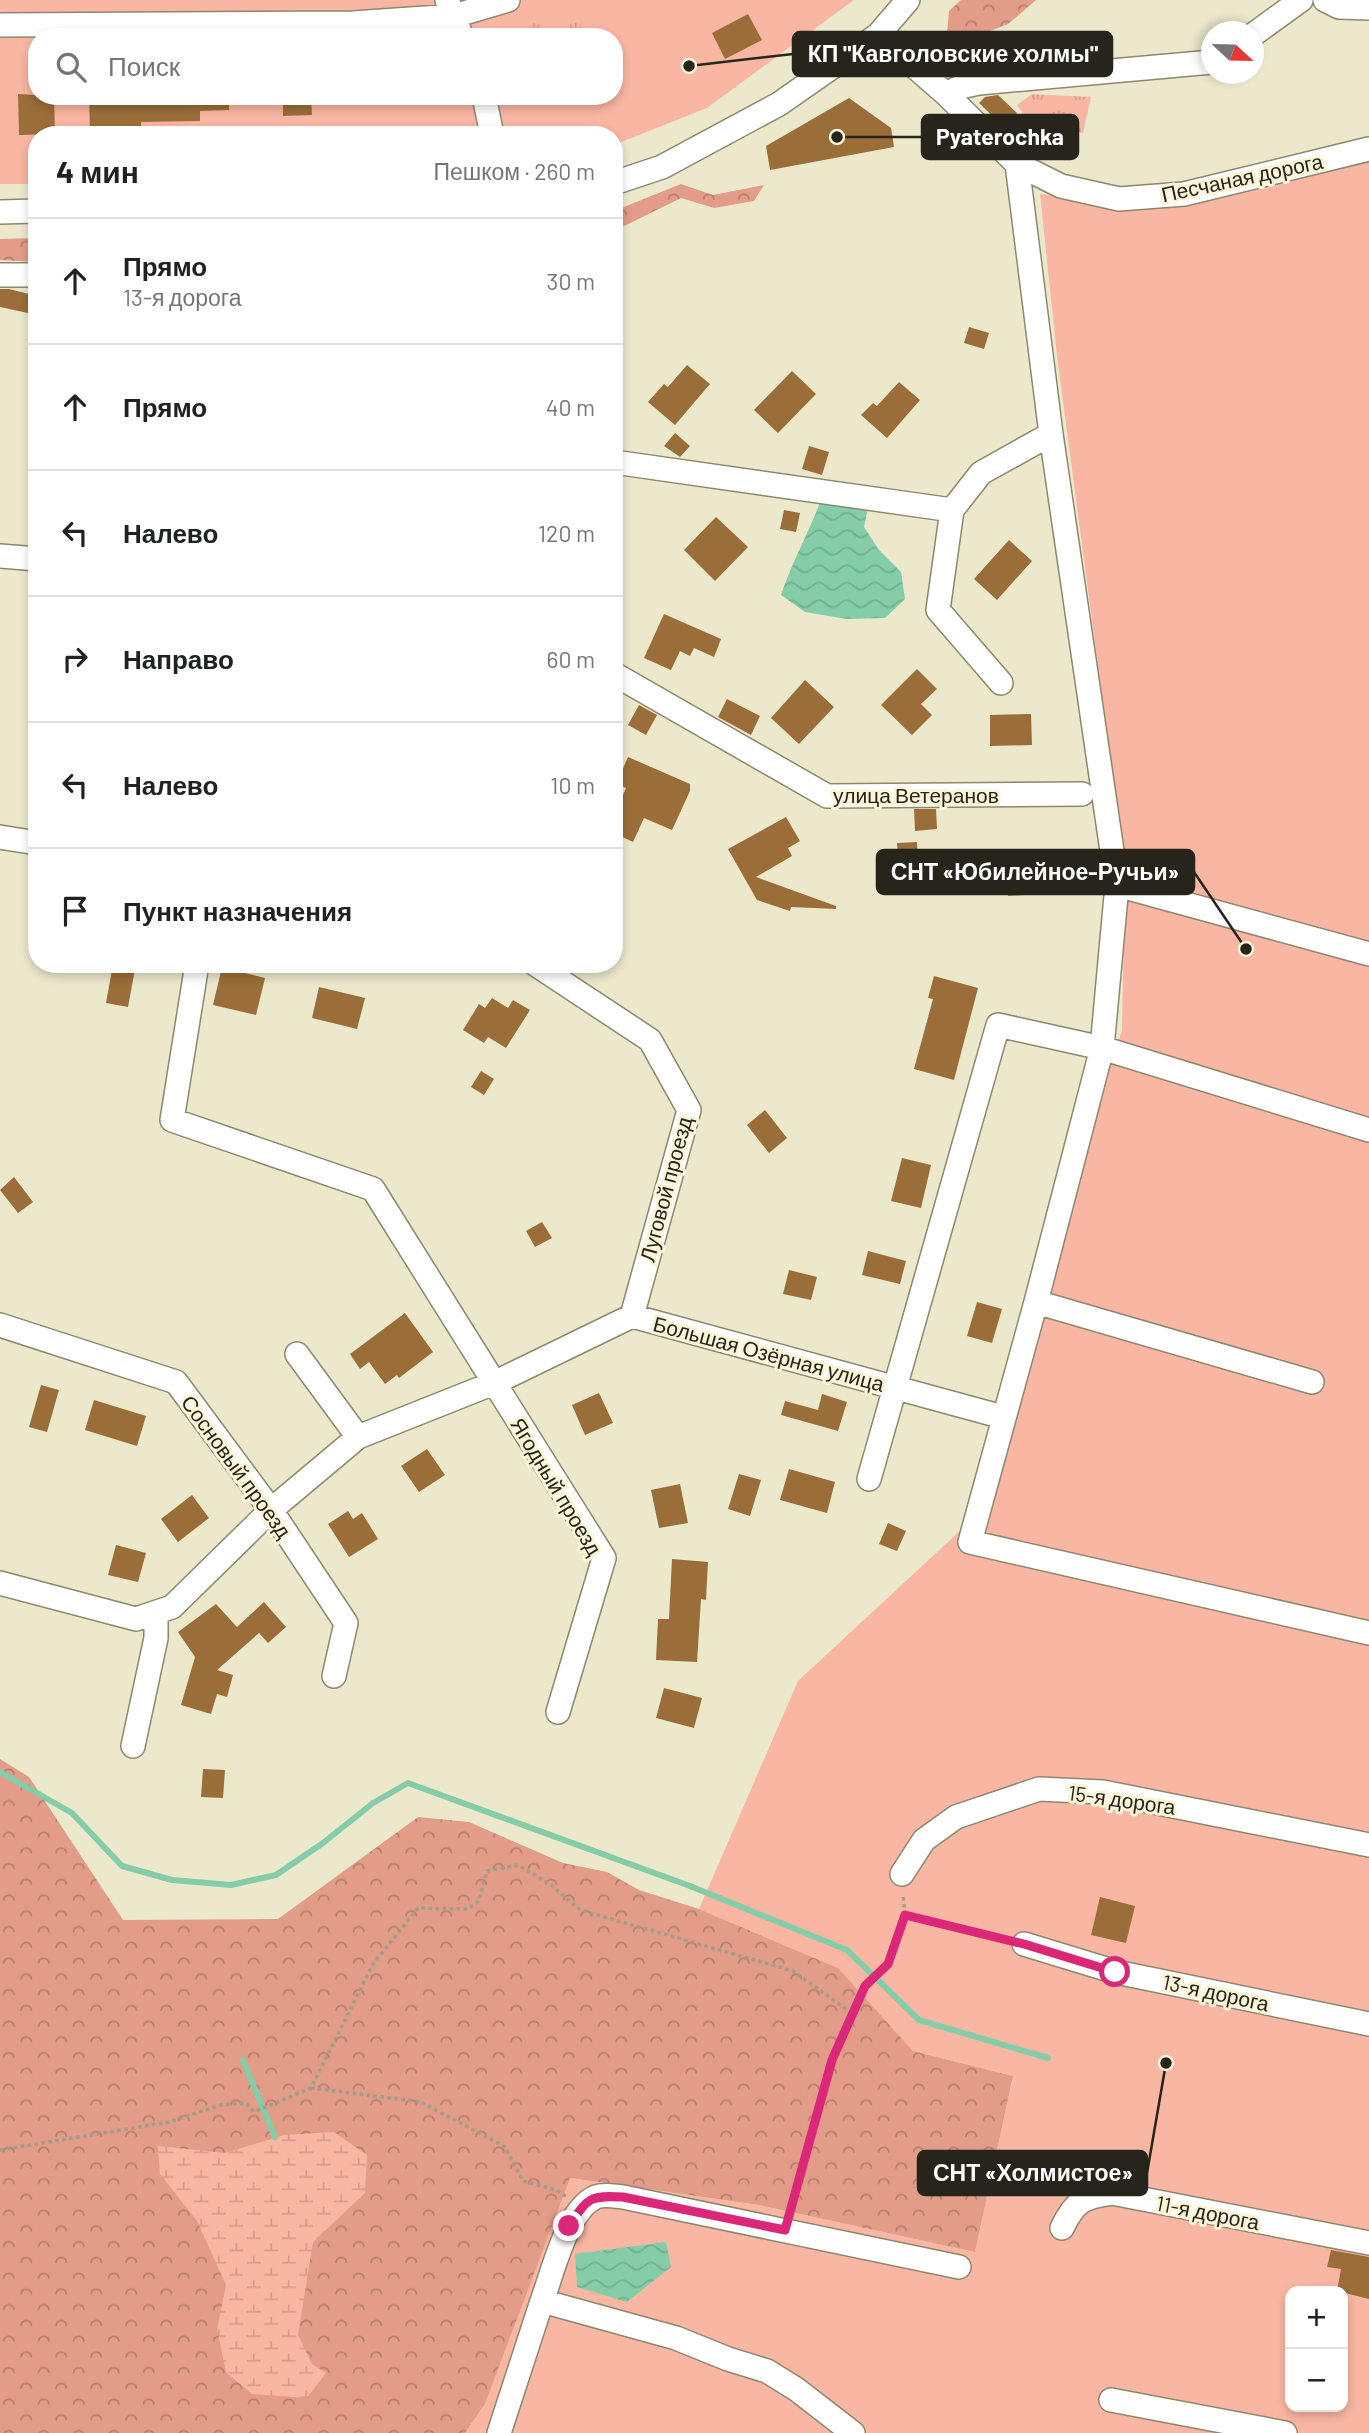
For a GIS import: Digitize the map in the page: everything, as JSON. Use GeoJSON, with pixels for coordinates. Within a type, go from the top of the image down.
{"type":"FeatureCollection","features":[{"type":"Feature","properties":{"kind":"street"},"geometry":{"type":"LineString","coordinates":[[0,25],[353,23],[454,17],[508,0]]}},
{"type":"Feature","properties":{"kind":"street"},"geometry":{"type":"LineString","coordinates":[[623,180],[662,167],[779,104],[878,35],[908,0]]}},
{"type":"Feature","properties":{"kind":"street"},"geometry":{"type":"LineString","coordinates":[[1264,27],[1301,0]]}},
{"type":"Feature","properties":{"kind":"street"},"geometry":{"type":"LineString","coordinates":[[1325,0],[1339,7],[1369,8]]}},
{"type":"Feature","properties":{"kind":"street","name":"Песчаная дорога"},"geometry":{"type":"LineString","coordinates":[[878,35],[946,94],[1017,164],[1061,186],[1119,199],[1184,194],[1369,149]]}},
{"type":"Feature","properties":{"kind":"street"},"geometry":{"type":"LineString","coordinates":[[946,94],[960,87],[979,83],[1201,63]]}},
{"type":"Feature","properties":{"kind":"street"},"geometry":{"type":"LineString","coordinates":[[486,105],[490,126]]}},
{"type":"Feature","properties":{"kind":"street"},"geometry":{"type":"LineString","coordinates":[[1017,164],[1051,434],[1117,885],[1102,1048],[970,1542],[1369,1633]]}},
{"type":"Feature","properties":{"kind":"street"},"geometry":{"type":"LineString","coordinates":[[0,212],[28,211]]}},
{"type":"Feature","properties":{"kind":"street"},"geometry":{"type":"LineString","coordinates":[[0,275],[28,275]]}},
{"type":"Feature","properties":{"kind":"street"},"geometry":{"type":"LineString","coordinates":[[1001,683],[938,610],[953,510],[981,473],[1051,434]]}},
{"type":"Feature","properties":{"kind":"street"},"geometry":{"type":"LineString","coordinates":[[623,463],[953,510]]}},
{"type":"Feature","properties":{"kind":"street"},"geometry":{"type":"LineString","coordinates":[[0,556],[28,558]]}},
{"type":"Feature","properties":{"kind":"street","name":"улица Ветеранов"},"geometry":{"type":"LineString","coordinates":[[623,679],[827,796],[1082,794]]}},
{"type":"Feature","properties":{"kind":"street"},"geometry":{"type":"LineString","coordinates":[[0,837],[28,842]]}},
{"type":"Feature","properties":{"kind":"street"},"geometry":{"type":"LineString","coordinates":[[1117,885],[1369,954]]}},
{"type":"Feature","properties":{"kind":"street","name":"Ягодный проезд"},"geometry":{"type":"LineString","coordinates":[[197,973],[172,1121],[373,1189],[604,1558],[558,1712]]}},
{"type":"Feature","properties":{"kind":"street","name":"Луговой проезд"},"geometry":{"type":"LineString","coordinates":[[549,973],[650,1040],[689,1111],[632,1315]]}},
{"type":"Feature","properties":{"kind":"street"},"geometry":{"type":"LineString","coordinates":[[869,1479],[998,1025],[1102,1048],[1369,1130]]}},
{"type":"Feature","properties":{"kind":"street"},"geometry":{"type":"LineString","coordinates":[[1036,1302],[1312,1382]]}},
{"type":"Feature","properties":{"kind":"street","name":"Большая Озёрная улица"},"geometry":{"type":"LineString","coordinates":[[156,1614],[172,1607],[271,1510],[358,1437],[495,1383],[632,1315],[1003,1417]]}},
{"type":"Feature","properties":{"kind":"street","name":"Сосновый проезд"},"geometry":{"type":"LineString","coordinates":[[0,1325],[176,1382],[271,1510],[346,1623],[334,1676]]}},
{"type":"Feature","properties":{"kind":"street"},"geometry":{"type":"LineString","coordinates":[[297,1354],[358,1437]]}},
{"type":"Feature","properties":{"kind":"street"},"geometry":{"type":"LineString","coordinates":[[0,1583],[136,1619],[156,1614],[156,1638],[133,1746]]}},
{"type":"Feature","properties":{"kind":"street","name":"15-я дорога"},"geometry":{"type":"LineString","coordinates":[[902,1874],[924,1840],[956,1817],[1039,1789],[1104,1792],[1369,1845]]}},
{"type":"Feature","properties":{"kind":"street","name":"13-я дорога"},"geometry":{"type":"LineString","coordinates":[[1024,1944],[1115,1972],[1369,2024]]}},
{"type":"Feature","properties":{"kind":"street","name":"11-я дорога"},"geometry":{"type":"LineString","coordinates":[[1062,2228],[1071,2208],[1090,2196],[1112,2193],[1369,2243]]}},
{"type":"Feature","properties":{"kind":"street"},"geometry":{"type":"LineString","coordinates":[[499,2433],[569,2226],[582,2206],[598,2195],[623,2197],[959,2267]]}},
{"type":"Feature","properties":{"kind":"street"},"geometry":{"type":"LineString","coordinates":[[542,2301],[676,2338],[728,2360],[768,2371],[853,2433]]}},
{"type":"Feature","properties":{"kind":"street"},"geometry":{"type":"LineString","coordinates":[[1111,2400],[1285,2433]]}},
{"type":"Feature","properties":{"kind":"path"},"geometry":{"type":"LineString","coordinates":[[311,2088],[373,1964],[418,1908],[468,1909],[479,1901],[487,1871],[518,1866],[551,1885],[580,1910],[793,1971],[853,2014]]}},
{"type":"Feature","properties":{"kind":"path"},"geometry":{"type":"LineString","coordinates":[[785,2230],[832,2060],[865,1986],[888,1964],[905,1915],[902,1874]]}},
{"type":"Feature","properties":{"kind":"path"},"geometry":{"type":"LineString","coordinates":[[905,1915],[1024,1944]]}},
{"type":"Feature","properties":{"kind":"path"},"geometry":{"type":"LineString","coordinates":[[0,2150],[169,2122],[221,2105],[246,2103],[254,2112],[311,2088],[421,2102],[505,2147],[523,2181],[556,2190],[582,2206]]}},
{"type":"Feature","properties":{"kind":"green space"},"geometry":{"type":"Polygon","coordinates":[[[0,0],[854,0],[707,108],[623,141],[623,126],[28,126],[28,184],[0,184],[0,0]]]}},
{"type":"Feature","properties":{"kind":"green space"},"geometry":{"type":"Polygon","coordinates":[[[961,0],[1036,0],[1008,24],[970,39],[947,32],[949,11],[961,0]]]}},
{"type":"Feature","properties":{"kind":"green space"},"geometry":{"type":"Polygon","coordinates":[[[575,10],[580,28],[530,28],[529,25],[575,10]]]}},
{"type":"Feature","properties":{"kind":"green space"},"geometry":{"type":"Polygon","coordinates":[[[1032,94],[1091,97],[1083,133],[1064,128],[1049,146],[1014,122],[1023,113],[1017,105],[1032,94]]]}},
{"type":"Feature","properties":{"kind":"green space"},"geometry":{"type":"Polygon","coordinates":[[[1369,155],[1369,2433],[465,2433],[485,2404],[569,2178],[759,2205],[975,2252],[1013,2076],[913,2051],[838,1968],[699,1909],[798,1681],[963,1528],[1122,1030],[1125,869],[1057,356],[1040,194],[1140,207],[1369,155]]]}},
{"type":"Feature","properties":{"kind":"green space"},"geometry":{"type":"Polygon","coordinates":[[[681,184],[713,195],[764,185],[754,201],[714,208],[681,198],[623,227],[623,207],[681,184]]]}},
{"type":"Feature","properties":{"kind":"green space"},"geometry":{"type":"Polygon","coordinates":[[[28,238],[28,262],[0,260],[0,239],[28,238]]]}},
{"type":"Feature","properties":{"kind":"green space"},"geometry":{"type":"Polygon","coordinates":[[[0,1759],[29,1777],[123,1920],[278,1919],[418,1817],[469,1822],[563,1863],[607,1872],[639,1890],[699,1909],[838,1968],[913,2051],[1013,2076],[975,2252],[759,2205],[570,2178],[485,2404],[465,2433],[0,2433],[0,1759]]]}},
{"type":"Feature","properties":{"kind":"green space"},"geometry":{"type":"Polygon","coordinates":[[[334,2132],[367,2155],[365,2193],[313,2242],[298,2335],[312,2364],[326,2373],[307,2398],[252,2394],[226,2372],[217,2329],[226,2285],[197,2221],[160,2174],[158,2146],[225,2153],[284,2135],[334,2132]]]}},
{"type":"Feature","properties":{"kind":"water"},"geometry":{"type":"Polygon","coordinates":[[[821,500],[868,508],[864,527],[879,550],[901,572],[905,599],[885,618],[847,619],[805,612],[781,595],[821,500]]]}},
{"type":"Feature","properties":{"kind":"water"},"geometry":{"type":"Polygon","coordinates":[[[666,2242],[671,2267],[627,2302],[577,2287],[575,2254],[666,2242]]]}},
{"type":"Feature","properties":{"kind":"building"},"geometry":{"type":"Polygon","coordinates":[[[748,14],[762,40],[725,59],[712,33],[748,14]]]}},
{"type":"Feature","properties":{"kind":"building"},"geometry":{"type":"Polygon","coordinates":[[[18,94],[28,95],[28,105],[54,105],[55,126],[28,126],[28,135],[19,135],[18,94]]]}},
{"type":"Feature","properties":{"kind":"building"},"geometry":{"type":"Polygon","coordinates":[[[998,95],[1017,113],[1004,127],[979,103],[985,97],[998,95]]]}},
{"type":"Feature","properties":{"kind":"building"},"geometry":{"type":"Polygon","coordinates":[[[849,98],[891,128],[894,147],[770,170],[766,146],[849,98]]]}},
{"type":"Feature","properties":{"kind":"building"},"geometry":{"type":"Polygon","coordinates":[[[89,105],[229,105],[229,110],[200,111],[200,121],[141,122],[141,126],[90,126],[89,105]]]}},
{"type":"Feature","properties":{"kind":"building"},"geometry":{"type":"Polygon","coordinates":[[[283,105],[311,105],[312,115],[283,116],[283,105]]]}},
{"type":"Feature","properties":{"kind":"building"},"geometry":{"type":"Polygon","coordinates":[[[0,289],[28,294],[28,313],[0,307],[0,289]]]}},
{"type":"Feature","properties":{"kind":"building"},"geometry":{"type":"Polygon","coordinates":[[[969,327],[989,333],[984,349],[964,343],[969,327]]]}},
{"type":"Feature","properties":{"kind":"building"},"geometry":{"type":"Polygon","coordinates":[[[687,365],[710,384],[675,425],[648,402],[664,384],[668,387],[687,365]]]}},
{"type":"Feature","properties":{"kind":"building"},"geometry":{"type":"Polygon","coordinates":[[[792,371],[816,394],[778,433],[754,410],[792,371]]]}},
{"type":"Feature","properties":{"kind":"building"},"geometry":{"type":"Polygon","coordinates":[[[899,382],[920,400],[887,438],[861,415],[873,403],[877,406],[899,382]]]}},
{"type":"Feature","properties":{"kind":"building"},"geometry":{"type":"Polygon","coordinates":[[[675,433],[690,446],[680,457],[664,446],[675,433]]]}},
{"type":"Feature","properties":{"kind":"building"},"geometry":{"type":"Polygon","coordinates":[[[809,446],[829,452],[822,475],[802,469],[809,446]]]}},
{"type":"Feature","properties":{"kind":"building"},"geometry":{"type":"Polygon","coordinates":[[[784,510],[800,513],[796,532],[780,529],[784,510]]]}},
{"type":"Feature","properties":{"kind":"building"},"geometry":{"type":"Polygon","coordinates":[[[716,517],[748,547],[715,581],[684,550],[716,517]]]}},
{"type":"Feature","properties":{"kind":"building"},"geometry":{"type":"Polygon","coordinates":[[[1009,540],[1032,561],[997,600],[974,579],[1009,540]]]}},
{"type":"Feature","properties":{"kind":"building"},"geometry":{"type":"Polygon","coordinates":[[[664,614],[721,639],[714,657],[694,648],[690,656],[680,651],[671,670],[644,658],[664,614]]]}},
{"type":"Feature","properties":{"kind":"building"},"geometry":{"type":"Polygon","coordinates":[[[917,669],[937,689],[921,704],[932,715],[912,735],[881,705],[917,669]]]}},
{"type":"Feature","properties":{"kind":"building"},"geometry":{"type":"Polygon","coordinates":[[[805,680],[834,707],[799,744],[771,718],[805,680]]]}},
{"type":"Feature","properties":{"kind":"building"},"geometry":{"type":"Polygon","coordinates":[[[727,699],[760,716],[751,735],[718,717],[727,699]]]}},
{"type":"Feature","properties":{"kind":"building"},"geometry":{"type":"Polygon","coordinates":[[[639,705],[657,715],[646,735],[628,725],[639,705]]]}},
{"type":"Feature","properties":{"kind":"building"},"geometry":{"type":"Polygon","coordinates":[[[1031,714],[1032,745],[990,746],[990,715],[1031,714]]]}},
{"type":"Feature","properties":{"kind":"building"},"geometry":{"type":"Polygon","coordinates":[[[628,757],[690,784],[690,791],[672,830],[644,818],[633,842],[623,837],[623,795],[626,788],[623,787],[623,768],[628,757]]]}},
{"type":"Feature","properties":{"kind":"building"},"geometry":{"type":"Polygon","coordinates":[[[914,809],[936,809],[937,829],[915,831],[914,809]]]}},
{"type":"Feature","properties":{"kind":"building"},"geometry":{"type":"Polygon","coordinates":[[[786,817],[800,841],[788,848],[792,856],[756,877],[836,906],[836,909],[791,907],[790,911],[757,900],[728,849],[786,817]]]}},
{"type":"Feature","properties":{"kind":"building"},"geometry":{"type":"Polygon","coordinates":[[[917,842],[919,885],[900,886],[900,882],[881,882],[880,858],[898,857],[897,843],[917,842]]]}},
{"type":"Feature","properties":{"kind":"building"},"geometry":{"type":"Polygon","coordinates":[[[1066,867],[1067,892],[1008,896],[1007,870],[1066,867]]]}},
{"type":"Feature","properties":{"kind":"building"},"geometry":{"type":"Polygon","coordinates":[[[111,973],[134,973],[128,1007],[106,1003],[111,973]]]}},
{"type":"Feature","properties":{"kind":"building"},"geometry":{"type":"Polygon","coordinates":[[[221,973],[245,973],[265,978],[256,1015],[213,1005],[221,973]]]}},
{"type":"Feature","properties":{"kind":"building"},"geometry":{"type":"Polygon","coordinates":[[[934,976],[978,988],[954,1080],[914,1069],[933,999],[928,998],[934,976]]]}},
{"type":"Feature","properties":{"kind":"building"},"geometry":{"type":"Polygon","coordinates":[[[319,987],[365,998],[357,1029],[312,1018],[319,987]]]}},
{"type":"Feature","properties":{"kind":"building"},"geometry":{"type":"Polygon","coordinates":[[[492,998],[508,1008],[513,1000],[530,1010],[506,1048],[488,1037],[484,1043],[463,1030],[479,1004],[485,1008],[492,998]]]}},
{"type":"Feature","properties":{"kind":"building"},"geometry":{"type":"Polygon","coordinates":[[[481,1071],[494,1079],[484,1095],[471,1087],[481,1071]]]}},
{"type":"Feature","properties":{"kind":"building"},"geometry":{"type":"Polygon","coordinates":[[[765,1110],[787,1138],[769,1153],[747,1125],[765,1110]]]}},
{"type":"Feature","properties":{"kind":"building"},"geometry":{"type":"Polygon","coordinates":[[[902,1158],[931,1165],[921,1208],[891,1201],[902,1158]]]}},
{"type":"Feature","properties":{"kind":"building"},"geometry":{"type":"Polygon","coordinates":[[[14,1177],[33,1202],[18,1213],[0,1190],[14,1177]]]}},
{"type":"Feature","properties":{"kind":"building"},"geometry":{"type":"Polygon","coordinates":[[[542,1222],[552,1238],[535,1247],[526,1231],[542,1222]]]}},
{"type":"Feature","properties":{"kind":"building"},"geometry":{"type":"Polygon","coordinates":[[[868,1251],[906,1261],[900,1284],[862,1275],[868,1251]]]}},
{"type":"Feature","properties":{"kind":"building"},"geometry":{"type":"Polygon","coordinates":[[[789,1270],[817,1277],[811,1300],[783,1294],[789,1270]]]}},
{"type":"Feature","properties":{"kind":"building"},"geometry":{"type":"Polygon","coordinates":[[[977,1302],[1002,1309],[992,1343],[967,1336],[977,1302]]]}},
{"type":"Feature","properties":{"kind":"building"},"geometry":{"type":"Polygon","coordinates":[[[405,1313],[433,1352],[399,1378],[397,1375],[385,1384],[369,1362],[360,1369],[350,1354],[405,1313]]]}},
{"type":"Feature","properties":{"kind":"building"},"geometry":{"type":"Polygon","coordinates":[[[41,1385],[59,1390],[47,1432],[29,1427],[41,1385]]]}},
{"type":"Feature","properties":{"kind":"building"},"geometry":{"type":"Polygon","coordinates":[[[599,1393],[613,1423],[585,1435],[572,1405],[599,1393]]]}},
{"type":"Feature","properties":{"kind":"building"},"geometry":{"type":"Polygon","coordinates":[[[822,1394],[847,1402],[838,1431],[781,1415],[785,1401],[818,1410],[822,1394]]]}},
{"type":"Feature","properties":{"kind":"building"},"geometry":{"type":"Polygon","coordinates":[[[94,1400],[146,1416],[137,1446],[85,1430],[94,1400]]]}},
{"type":"Feature","properties":{"kind":"building"},"geometry":{"type":"Polygon","coordinates":[[[427,1449],[445,1475],[419,1492],[401,1466],[427,1449]]]}},
{"type":"Feature","properties":{"kind":"building"},"geometry":{"type":"Polygon","coordinates":[[[789,1469],[835,1482],[827,1513],[780,1500],[789,1469]]]}},
{"type":"Feature","properties":{"kind":"building"},"geometry":{"type":"Polygon","coordinates":[[[739,1474],[761,1480],[750,1516],[728,1509],[739,1474]]]}},
{"type":"Feature","properties":{"kind":"building"},"geometry":{"type":"Polygon","coordinates":[[[680,1484],[688,1523],[659,1528],[651,1490],[680,1484]]]}},
{"type":"Feature","properties":{"kind":"building"},"geometry":{"type":"Polygon","coordinates":[[[192,1495],[209,1518],[178,1542],[161,1519],[192,1495]]]}},
{"type":"Feature","properties":{"kind":"building"},"geometry":{"type":"Polygon","coordinates":[[[348,1511],[353,1519],[362,1513],[378,1539],[349,1557],[328,1524],[348,1511]]]}},
{"type":"Feature","properties":{"kind":"building"},"geometry":{"type":"Polygon","coordinates":[[[888,1523],[906,1531],[897,1551],[879,1544],[888,1523]]]}},
{"type":"Feature","properties":{"kind":"building"},"geometry":{"type":"Polygon","coordinates":[[[116,1545],[146,1553],[138,1582],[108,1575],[116,1545]]]}},
{"type":"Feature","properties":{"kind":"building"},"geometry":{"type":"Polygon","coordinates":[[[672,1559],[708,1562],[706,1600],[701,1599],[697,1662],[656,1660],[658,1619],[669,1619],[672,1559]]]}},
{"type":"Feature","properties":{"kind":"building"},"geometry":{"type":"Polygon","coordinates":[[[264,1602],[286,1627],[268,1643],[259,1633],[217,1670],[233,1675],[227,1697],[217,1694],[211,1714],[181,1705],[195,1657],[178,1632],[216,1604],[237,1627],[264,1602]]]}},
{"type":"Feature","properties":{"kind":"building"},"geometry":{"type":"Polygon","coordinates":[[[664,1688],[702,1698],[694,1728],[656,1718],[664,1688]]]}},
{"type":"Feature","properties":{"kind":"building"},"geometry":{"type":"Polygon","coordinates":[[[203,1769],[225,1770],[223,1798],[201,1797],[203,1769]]]}},
{"type":"Feature","properties":{"kind":"building"},"geometry":{"type":"Polygon","coordinates":[[[1100,1897],[1135,1906],[1126,1943],[1091,1935],[1100,1897]]]}},
{"type":"Feature","properties":{"kind":"building"},"geometry":{"type":"Polygon","coordinates":[[[1331,2250],[1369,2257],[1369,2299],[1348,2294],[1348,2286],[1338,2286],[1341,2269],[1327,2267],[1331,2250]]]}},
{"type":"Feature","properties":{"kind":"waterway"},"geometry":{"type":"LineString","coordinates":[[0,1772],[72,1813],[122,1866],[172,1880],[231,1885],[276,1875],[323,1843],[373,1803],[408,1783],[690,1886],[847,1950],[919,2020],[1048,2058]]}},
{"type":"Feature","properties":{"kind":"waterway"},"geometry":{"type":"LineString","coordinates":[[243,2060],[275,2137]]}},
{"type":"Feature","properties":{"kind":"place","name":"КП \"Кавголовские холмы\""},"geometry":{"type":"Point","coordinates":[689,66]}},
{"type":"Feature","properties":{"kind":"place","name":"Pyaterochka"},"geometry":{"type":"Point","coordinates":[837,137]}},
{"type":"Feature","properties":{"kind":"place","name":"СНТ «Юбилейное-Ручьи»"},"geometry":{"type":"Point","coordinates":[1246,949]}},
{"type":"Feature","properties":{"kind":"place","name":"СНТ «Холмистое»"},"geometry":{"type":"Point","coordinates":[1166,2063]}},
{"type":"Feature","properties":{"kind":"route"},"geometry":{"type":"LineString","coordinates":[[569,2226],[582,2206],[598,2195],[623,2197],[785,2230],[832,2060],[865,1986],[888,1964],[905,1915],[1024,1944],[1115,1972]]}}]}
